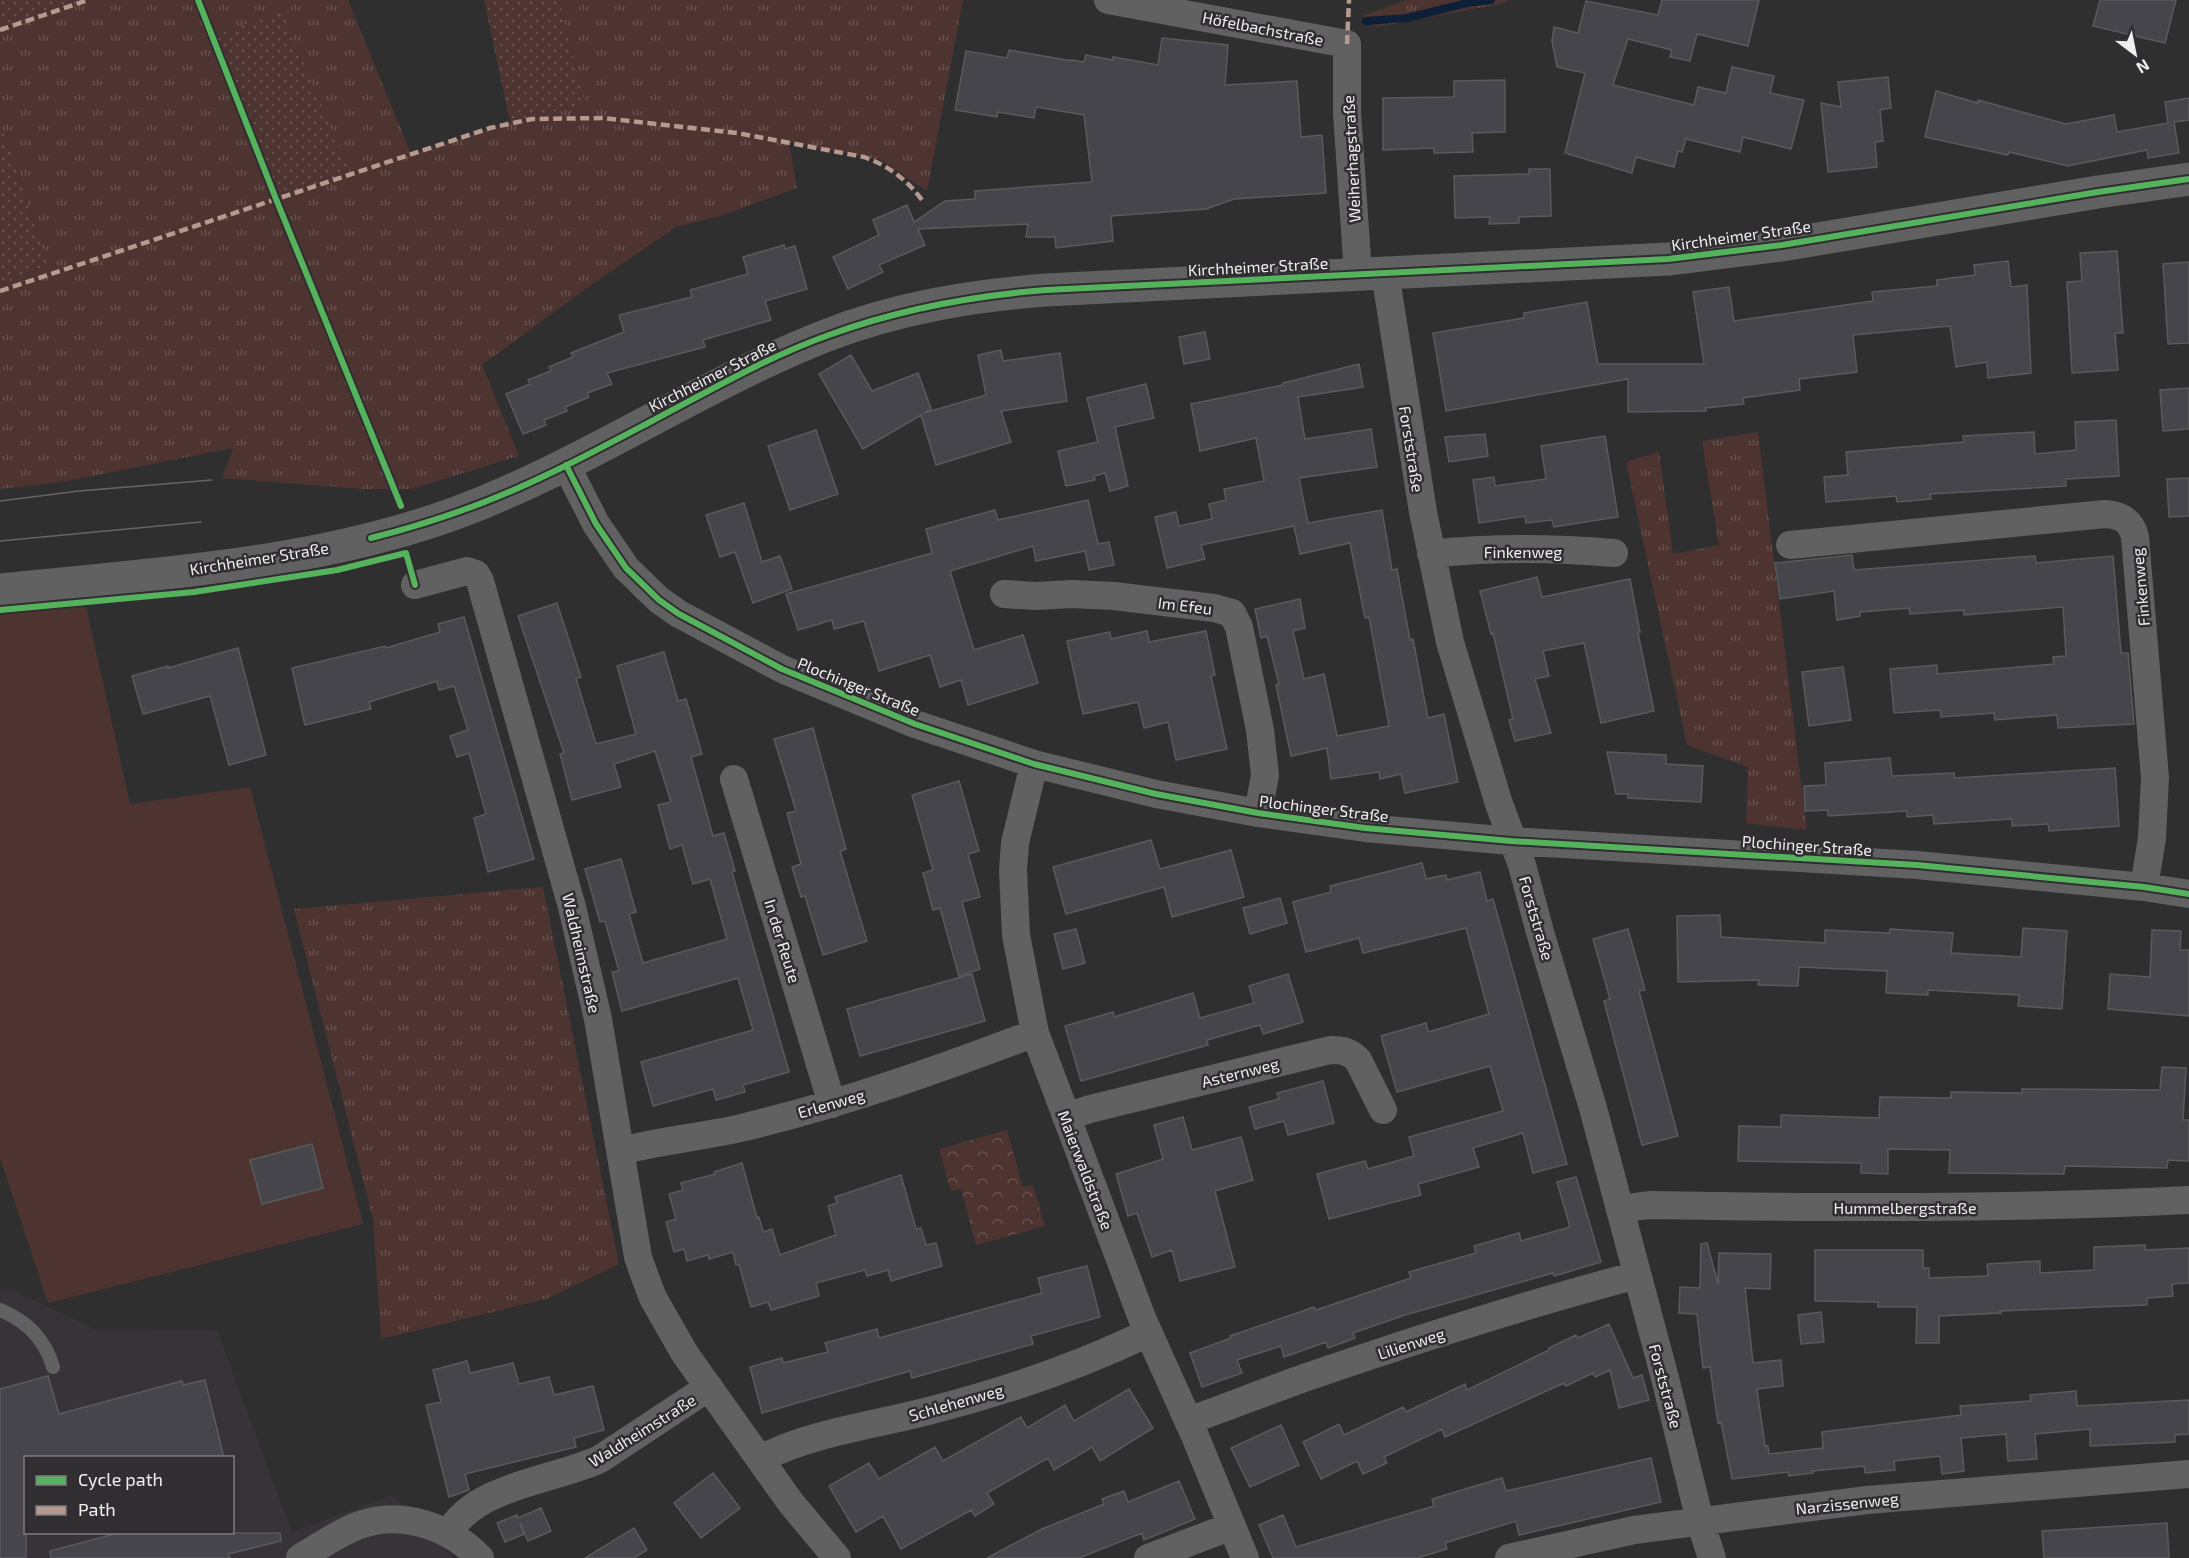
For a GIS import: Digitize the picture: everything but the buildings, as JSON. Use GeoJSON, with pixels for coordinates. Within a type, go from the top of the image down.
{"type":"FeatureCollection","features":[{"type":"Feature","properties":{"kind":"main road","name":"Kirchheimer Straße"},"geometry":{"type":"LineString","coordinates":[[0,590],[238,564],[323,550],[454,514],[566,465],[788,351],[837,332],[905,311],[977,297],[1046,290],[1668,259],[1725,253],[2107,190],[2189,179]]}},
{"type":"Feature","properties":{"kind":"street","name":"Höfelbachstraße"},"geometry":{"type":"LineString","coordinates":[[1108,0],[1347,44]]}},
{"type":"Feature","properties":{"kind":"street","name":"Weiherhagstraße"},"geometry":{"type":"LineString","coordinates":[[1347,44],[1347,113],[1372,274]]}},
{"type":"Feature","properties":{"kind":"street","name":"Forststraße"},"geometry":{"type":"LineString","coordinates":[[1372,274],[1408,426],[1431,554],[1450,642],[1511,841],[1522,865],[1620,1209],[1700,1521],[1712,1558]]}},
{"type":"Feature","properties":{"kind":"street","name":"Plochinger Straße"},"geometry":{"type":"LineString","coordinates":[[566,465],[596,524],[626,568],[659,600],[679,614],[782,669],[915,724],[1034,764],[1156,794],[1258,813],[1365,828],[1511,841],[1917,865],[2144,887],[2189,894]]}},
{"type":"Feature","properties":{"kind":"street","name":"Finkenweg"},"geometry":{"type":"LineString","coordinates":[[1790,545],[2105,514],[2124,518],[2133,527],[2136,537],[2155,769],[2152,838],[2144,887]]}},
{"type":"Feature","properties":{"kind":"street","name":"Finkenweg"},"geometry":{"type":"LineString","coordinates":[[1431,554],[1455,551],[1553,550],[1614,553]]}},
{"type":"Feature","properties":{"kind":"street","name":"Waldheimstraße"},"geometry":{"type":"LineString","coordinates":[[415,585],[467,571],[476,574],[480,581],[572,907],[598,1019],[639,1257],[653,1298],[685,1354],[791,1503],[837,1558]]}},
{"type":"Feature","properties":{"kind":"street","name":"Im Efeu"},"geometry":{"type":"LineString","coordinates":[[1004,594],[1113,596],[1214,608],[1232,613],[1239,627],[1260,730],[1265,775],[1258,813]]}},
{"type":"Feature","properties":{"kind":"street","name":"Maierwaldstraße"},"geometry":{"type":"LineString","coordinates":[[1034,764],[1015,843],[1012,879],[1017,944],[1035,1033],[1149,1333],[1245,1558]]}},
{"type":"Feature","properties":{"kind":"street","name":"In der Reute"},"geometry":{"type":"LineString","coordinates":[[734,779],[831,1104]]}},
{"type":"Feature","properties":{"kind":"street","name":"Erlenweg"},"geometry":{"type":"LineString","coordinates":[[621,1151],[744,1127],[831,1104],[924,1075],[1035,1033]]}},
{"type":"Feature","properties":{"kind":"street","name":"Asternweg"},"geometry":{"type":"LineString","coordinates":[[1066,1117],[1090,1109],[1330,1050],[1342,1050],[1352,1054],[1358,1060],[1383,1110]]}},
{"type":"Feature","properties":{"kind":"street","name":"Hummelbergstraße"},"geometry":{"type":"LineString","coordinates":[[1620,1209],[1649,1204],[1858,1208],[2069,1205],[2189,1200]]}},
{"type":"Feature","properties":{"kind":"street","name":"Lilienweg"},"geometry":{"type":"LineString","coordinates":[[1188,1421],[1303,1378],[1406,1344],[1636,1275]]}},
{"type":"Feature","properties":{"kind":"street","name":"Schlehenweg"},"geometry":{"type":"LineString","coordinates":[[760,1459],[777,1450],[935,1410],[1046,1376],[1149,1333]]}},
{"type":"Feature","properties":{"kind":"street","name":"Waldheimstraße"},"geometry":{"type":"LineString","coordinates":[[449,1533],[455,1521],[465,1511],[483,1500],[584,1467],[600,1459],[709,1387]]}},
{"type":"Feature","properties":{"kind":"street","name":"Narzissenweg"},"geometry":{"type":"LineString","coordinates":[[1509,1558],[1634,1530],[1867,1500],[2189,1474]]}},
{"type":"Feature","properties":{"kind":"street"},"geometry":{"type":"LineString","coordinates":[[300,1558],[347,1530],[372,1521],[410,1521],[435,1527],[464,1543],[480,1558]]}},
{"type":"Feature","properties":{"kind":"street"},"geometry":{"type":"LineString","coordinates":[[1148,1558],[1232,1526]]}},
{"type":"Feature","properties":{"kind":"lane"},"geometry":{"type":"LineString","coordinates":[[0,1310],[35,1331],[50,1355],[53,1368]]}},
{"type":"Feature","properties":{"kind":"shaded area"},"geometry":{"type":"Polygon","coordinates":[[[0,1291],[14,1291],[99,1331],[217,1330],[292,1532],[393,1495],[453,1558],[0,1558],[0,1291]]]}},
{"type":"Feature","properties":{"kind":"green space"},"geometry":{"type":"Polygon","coordinates":[[[0,0],[88,0],[0,30],[0,0]]]}},
{"type":"Feature","properties":{"kind":"green space"},"geometry":{"type":"Polygon","coordinates":[[[88,0],[348,0],[411,154],[510,122],[585,104],[559,0],[963,0],[927,191],[881,160],[789,143],[797,188],[720,216],[676,227],[591,285],[482,365],[519,456],[411,489],[362,489],[222,478],[233,448],[62,482],[0,489],[0,282],[48,266],[0,119],[0,30],[88,0]]]}},
{"type":"Feature","properties":{"kind":"green space"},"geometry":{"type":"Polygon","coordinates":[[[484,0],[559,0],[585,104],[510,122],[484,0]]]}},
{"type":"Feature","properties":{"kind":"green space"},"geometry":{"type":"Polygon","coordinates":[[[1407,0],[1509,0],[1500,4],[1376,27],[1362,16],[1407,0]]]}},
{"type":"Feature","properties":{"kind":"green space"},"geometry":{"type":"Polygon","coordinates":[[[282,11],[350,174],[276,199],[212,36],[282,11]]]}},
{"type":"Feature","properties":{"kind":"green space"},"geometry":{"type":"Polygon","coordinates":[[[0,119],[48,266],[0,282],[0,119]]]}},
{"type":"Feature","properties":{"kind":"green space"},"geometry":{"type":"Polygon","coordinates":[[[1758,432],[1807,830],[1746,823],[1748,767],[1687,745],[1626,462],[1659,452],[1673,554],[1719,545],[1702,441],[1758,432]]]}},
{"type":"Feature","properties":{"kind":"green space"},"geometry":{"type":"Polygon","coordinates":[[[85,602],[130,804],[250,787],[363,1224],[48,1303],[0,1158],[0,612],[85,602]]]}},
{"type":"Feature","properties":{"kind":"green space"},"geometry":{"type":"Polygon","coordinates":[[[543,887],[619,1264],[546,1299],[381,1339],[373,1219],[294,909],[543,887]]]}},
{"type":"Feature","properties":{"kind":"green space"},"geometry":{"type":"Polygon","coordinates":[[[1007,1130],[1023,1187],[1033,1185],[1045,1226],[976,1245],[961,1189],[951,1191],[939,1149],[1007,1130]]]}},
{"type":"Feature","properties":{"kind":"waterway"},"geometry":{"type":"LineString","coordinates":[[1366,21],[1407,18],[1467,3],[1491,0]]}},
{"type":"Feature","properties":{"kind":"tram line"},"geometry":{"type":"LineString","coordinates":[[0,501],[79,491],[212,480]]}},
{"type":"Feature","properties":{"kind":"tram line"},"geometry":{"type":"LineString","coordinates":[[0,541],[201,522]]}},
{"type":"Feature","properties":{"kind":"marked path"},"geometry":{"type":"LineString","coordinates":[[0,30],[88,0]]}},
{"type":"Feature","properties":{"kind":"marked path"},"geometry":{"type":"LineString","coordinates":[[1347,44],[1349,0]]}},
{"type":"Feature","properties":{"kind":"marked path"},"geometry":{"type":"LineString","coordinates":[[0,291],[490,128],[532,119],[603,118],[737,133],[864,157],[896,174],[922,200]]}},
{"type":"Feature","properties":{"kind":"cycle path"},"geometry":{"type":"LineString","coordinates":[[198,0],[401,506]]}},
{"type":"Feature","properties":{"kind":"cycle path"},"geometry":{"type":"LineString","coordinates":[[371,538],[458,512],[529,483],[590,454],[738,375],[806,344],[882,318],[936,305],[1046,290],[1668,259],[1782,245],[2189,179]]}},
{"type":"Feature","properties":{"kind":"cycle path"},"geometry":{"type":"LineString","coordinates":[[566,465],[596,524],[626,568],[659,600],[679,614],[782,669],[915,724],[1034,764],[1156,794],[1258,813],[1365,828],[1511,841],[1917,865],[2144,887],[2189,894]]}},
{"type":"Feature","properties":{"kind":"cycle path"},"geometry":{"type":"LineString","coordinates":[[0,610],[194,592],[337,570],[406,553],[415,585]]}}]}
